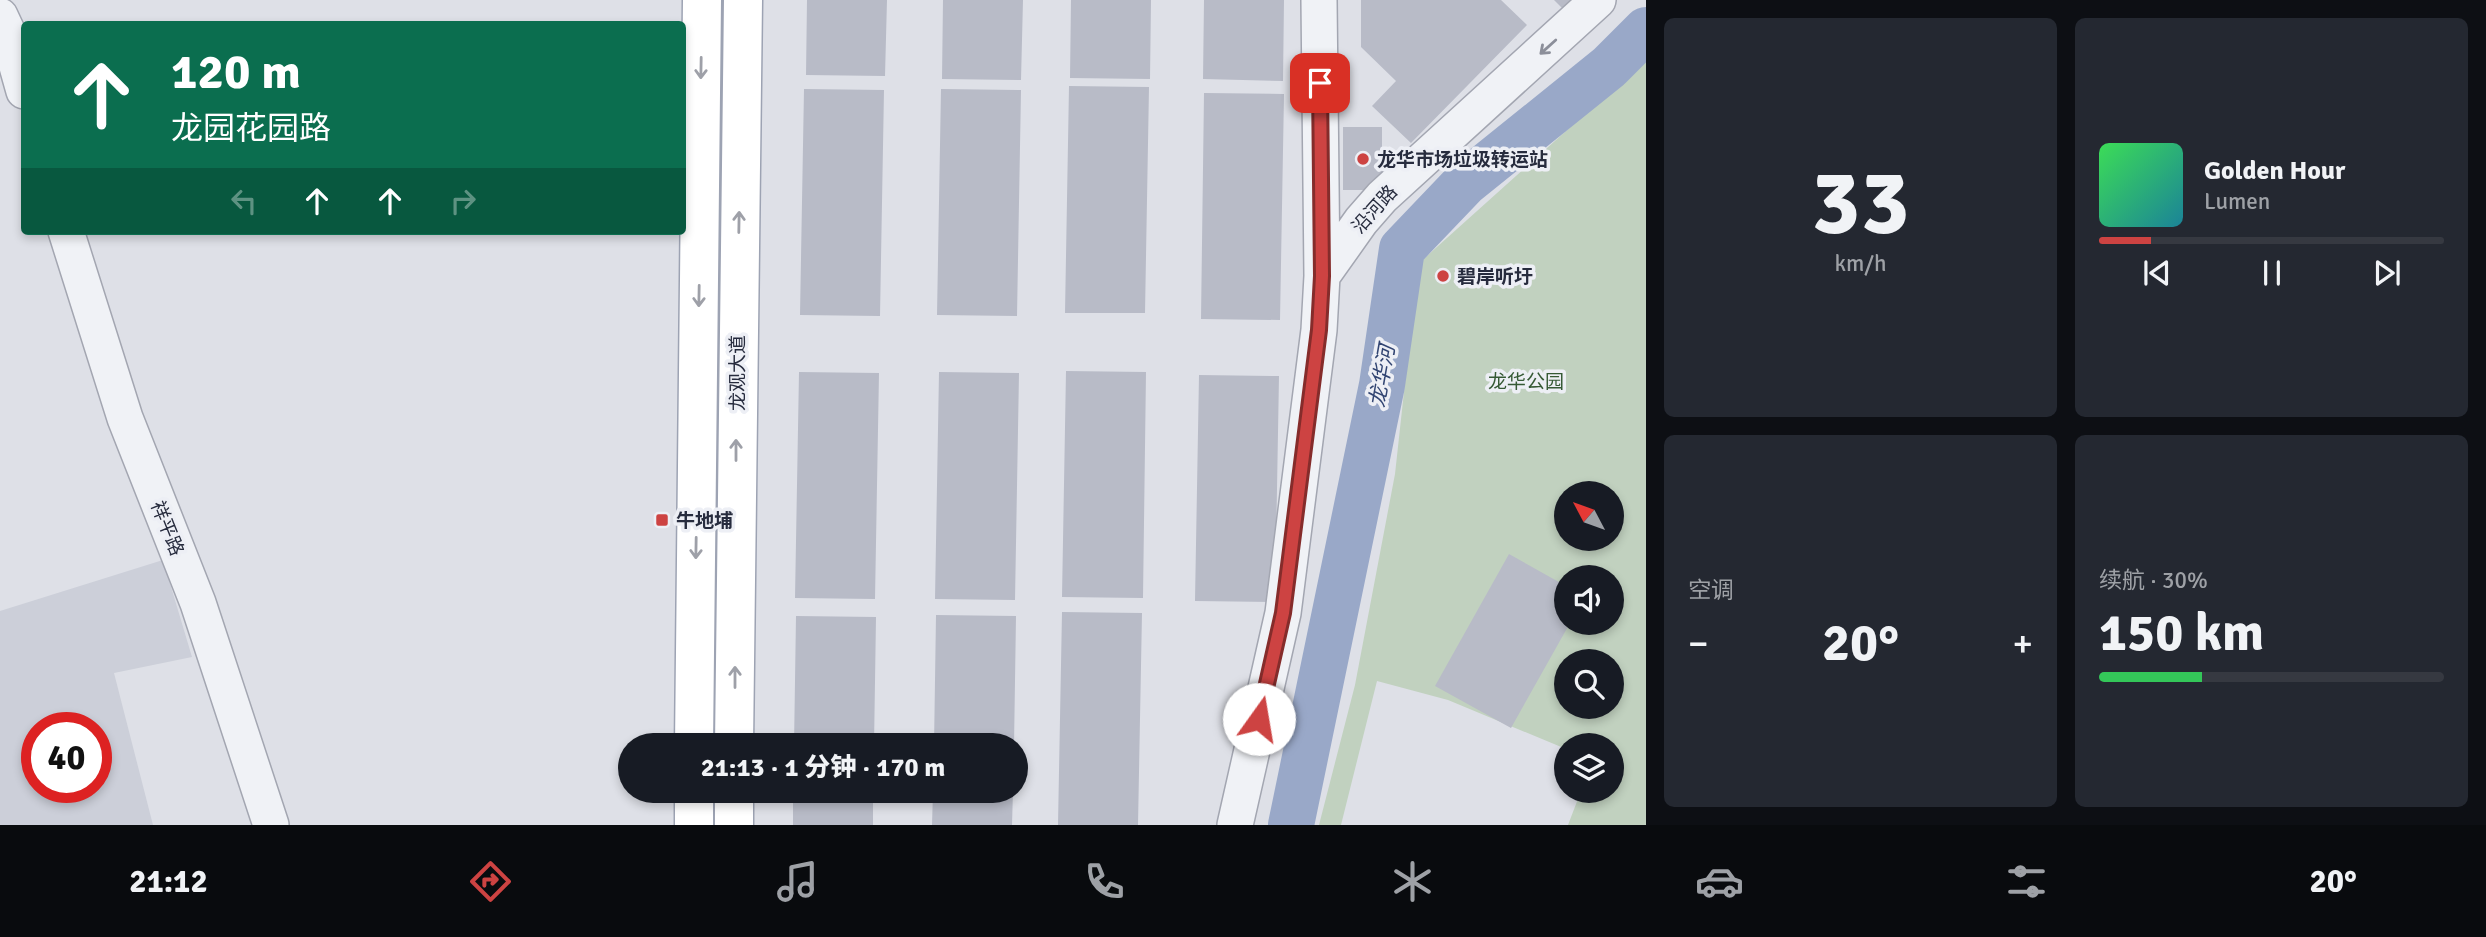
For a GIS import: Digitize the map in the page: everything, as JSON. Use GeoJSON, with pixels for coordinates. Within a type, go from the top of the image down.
{"type":"FeatureCollection","features":[{"type":"Feature","properties":{"kind":"main road","name":"龙观大道"},"geometry":{"type":"LineString","coordinates":[[694,733],[702,0]]}},
{"type":"Feature","properties":{"kind":"main road","name":"龙观大道"},"geometry":{"type":"LineString","coordinates":[[734,733],[743,0]]}},
{"type":"Feature","properties":{"kind":"main road"},"geometry":{"type":"LineString","coordinates":[[694,803],[694,825]]}},
{"type":"Feature","properties":{"kind":"main road"},"geometry":{"type":"LineString","coordinates":[[734,803],[734,825]]}},
{"type":"Feature","properties":{"kind":"street"},"geometry":{"type":"LineString","coordinates":[[1236,825],[1283,613],[1314,377],[1322,276],[1319,0]]}},
{"type":"Feature","properties":{"kind":"street","name":"沿河路"},"geometry":{"type":"LineString","coordinates":[[1322,276],[1361,221],[1382,197],[1598,0]]}},
{"type":"Feature","properties":{"kind":"street"},"geometry":{"type":"LineString","coordinates":[[0,16],[21,80]]}},
{"type":"Feature","properties":{"kind":"street","name":"祥平路"},"geometry":{"type":"LineString","coordinates":[[67,235],[125,418],[198,603],[271,825]]}},
{"type":"Feature","properties":{"kind":"shaded area"},"geometry":{"type":"Polygon","coordinates":[[[163,560],[192,657],[114,673],[153,825],[0,825],[0,611],[163,560]]]}},
{"type":"Feature","properties":{"kind":"green space","name":"龙华公园"},"geometry":{"type":"Polygon","coordinates":[[[1646,59],[1646,825],[1568,825],[1576,803],[1624,803],[1624,733],[1554,733],[1554,744],[1448,700],[1377,681],[1341,825],[1319,825],[1355,685],[1395,474],[1418,264],[1646,59]]]}},
{"type":"Feature","properties":{"kind":"building"},"geometry":{"type":"Polygon","coordinates":[[[807,0],[887,0],[885,76],[806,75],[807,0]]]}},
{"type":"Feature","properties":{"kind":"building"},"geometry":{"type":"Polygon","coordinates":[[[943,0],[1023,0],[1021,80],[942,79],[943,0]]]}},
{"type":"Feature","properties":{"kind":"building"},"geometry":{"type":"Polygon","coordinates":[[[1071,0],[1151,0],[1150,79],[1070,78],[1071,0]]]}},
{"type":"Feature","properties":{"kind":"building"},"geometry":{"type":"Polygon","coordinates":[[[1204,0],[1284,0],[1283,81],[1203,79],[1204,0]]]}},
{"type":"Feature","properties":{"kind":"building"},"geometry":{"type":"Polygon","coordinates":[[[1361,0],[1501,0],[1527,25],[1411,143],[1372,106],[1396,81],[1361,47],[1361,0]]]}},
{"type":"Feature","properties":{"kind":"building"},"geometry":{"type":"Polygon","coordinates":[[[1554,0],[1587,0],[1571,17],[1554,0]]]}},
{"type":"Feature","properties":{"kind":"building"},"geometry":{"type":"Polygon","coordinates":[[[1069,86],[1149,87],[1145,313],[1065,313],[1069,86]]]}},
{"type":"Feature","properties":{"kind":"building"},"geometry":{"type":"Polygon","coordinates":[[[804,89],[884,90],[880,316],[800,315],[804,89]]]}},
{"type":"Feature","properties":{"kind":"building"},"geometry":{"type":"Polygon","coordinates":[[[941,89],[1021,90],[1017,316],[937,315],[941,89]]]}},
{"type":"Feature","properties":{"kind":"building"},"geometry":{"type":"Polygon","coordinates":[[[1204,93],[1284,94],[1280,320],[1201,319],[1204,93]]]}},
{"type":"Feature","properties":{"kind":"building","name":"龙华市场垃圾转运站"},"geometry":{"type":"Polygon","coordinates":[[[1343,127],[1382,127],[1382,190],[1343,190],[1343,127]]]}},
{"type":"Feature","properties":{"kind":"building"},"geometry":{"type":"Polygon","coordinates":[[[1066,371],[1146,372],[1143,598],[1062,597],[1066,371]]]}},
{"type":"Feature","properties":{"kind":"building"},"geometry":{"type":"Polygon","coordinates":[[[799,372],[879,373],[875,599],[795,598],[799,372]]]}},
{"type":"Feature","properties":{"kind":"building"},"geometry":{"type":"Polygon","coordinates":[[[939,372],[1019,373],[1015,600],[935,599],[939,372]]]}},
{"type":"Feature","properties":{"kind":"building"},"geometry":{"type":"Polygon","coordinates":[[[1199,375],[1279,376],[1275,602],[1195,601],[1199,375]]]}},
{"type":"Feature","properties":{"kind":"building"},"geometry":{"type":"Polygon","coordinates":[[[1509,554],[1554,579],[1554,635],[1563,635],[1511,728],[1435,686],[1509,554]]]}},
{"type":"Feature","properties":{"kind":"building"},"geometry":{"type":"Polygon","coordinates":[[[1062,612],[1142,613],[1138,825],[1058,825],[1062,612]]]}},
{"type":"Feature","properties":{"kind":"building"},"geometry":{"type":"Polygon","coordinates":[[[936,615],[1016,616],[1014,733],[934,733],[936,615]]]}},
{"type":"Feature","properties":{"kind":"building"},"geometry":{"type":"Polygon","coordinates":[[[796,616],[876,617],[874,733],[794,733],[796,616]]]}},
{"type":"Feature","properties":{"kind":"building"},"geometry":{"type":"Polygon","coordinates":[[[793,803],[873,803],[873,825],[793,825],[793,803]]]}},
{"type":"Feature","properties":{"kind":"building"},"geometry":{"type":"Polygon","coordinates":[[[933,803],[1013,803],[1012,825],[932,825],[933,803]]]}},
{"type":"Feature","properties":{"kind":"waterway","name":"龙华河"},"geometry":{"type":"LineString","coordinates":[[1291,825],[1382,385],[1402,249],[1465,183],[1609,67],[1646,30]]}},
{"type":"Feature","properties":{"kind":"place","name":"龙华市场垃圾转运站"},"geometry":{"type":"Point","coordinates":[1363,159]}},
{"type":"Feature","properties":{"kind":"place","name":"碧岸听圩"},"geometry":{"type":"Point","coordinates":[1443,276]}},
{"type":"Feature","properties":{"kind":"place","name":"牛地埔"},"geometry":{"type":"Point","coordinates":[662,520]}},
{"type":"Feature","properties":{"kind":"route"},"geometry":{"type":"LineString","coordinates":[[1259,719],[1283,613],[1319,330],[1322,276],[1320,83]]}}]}
